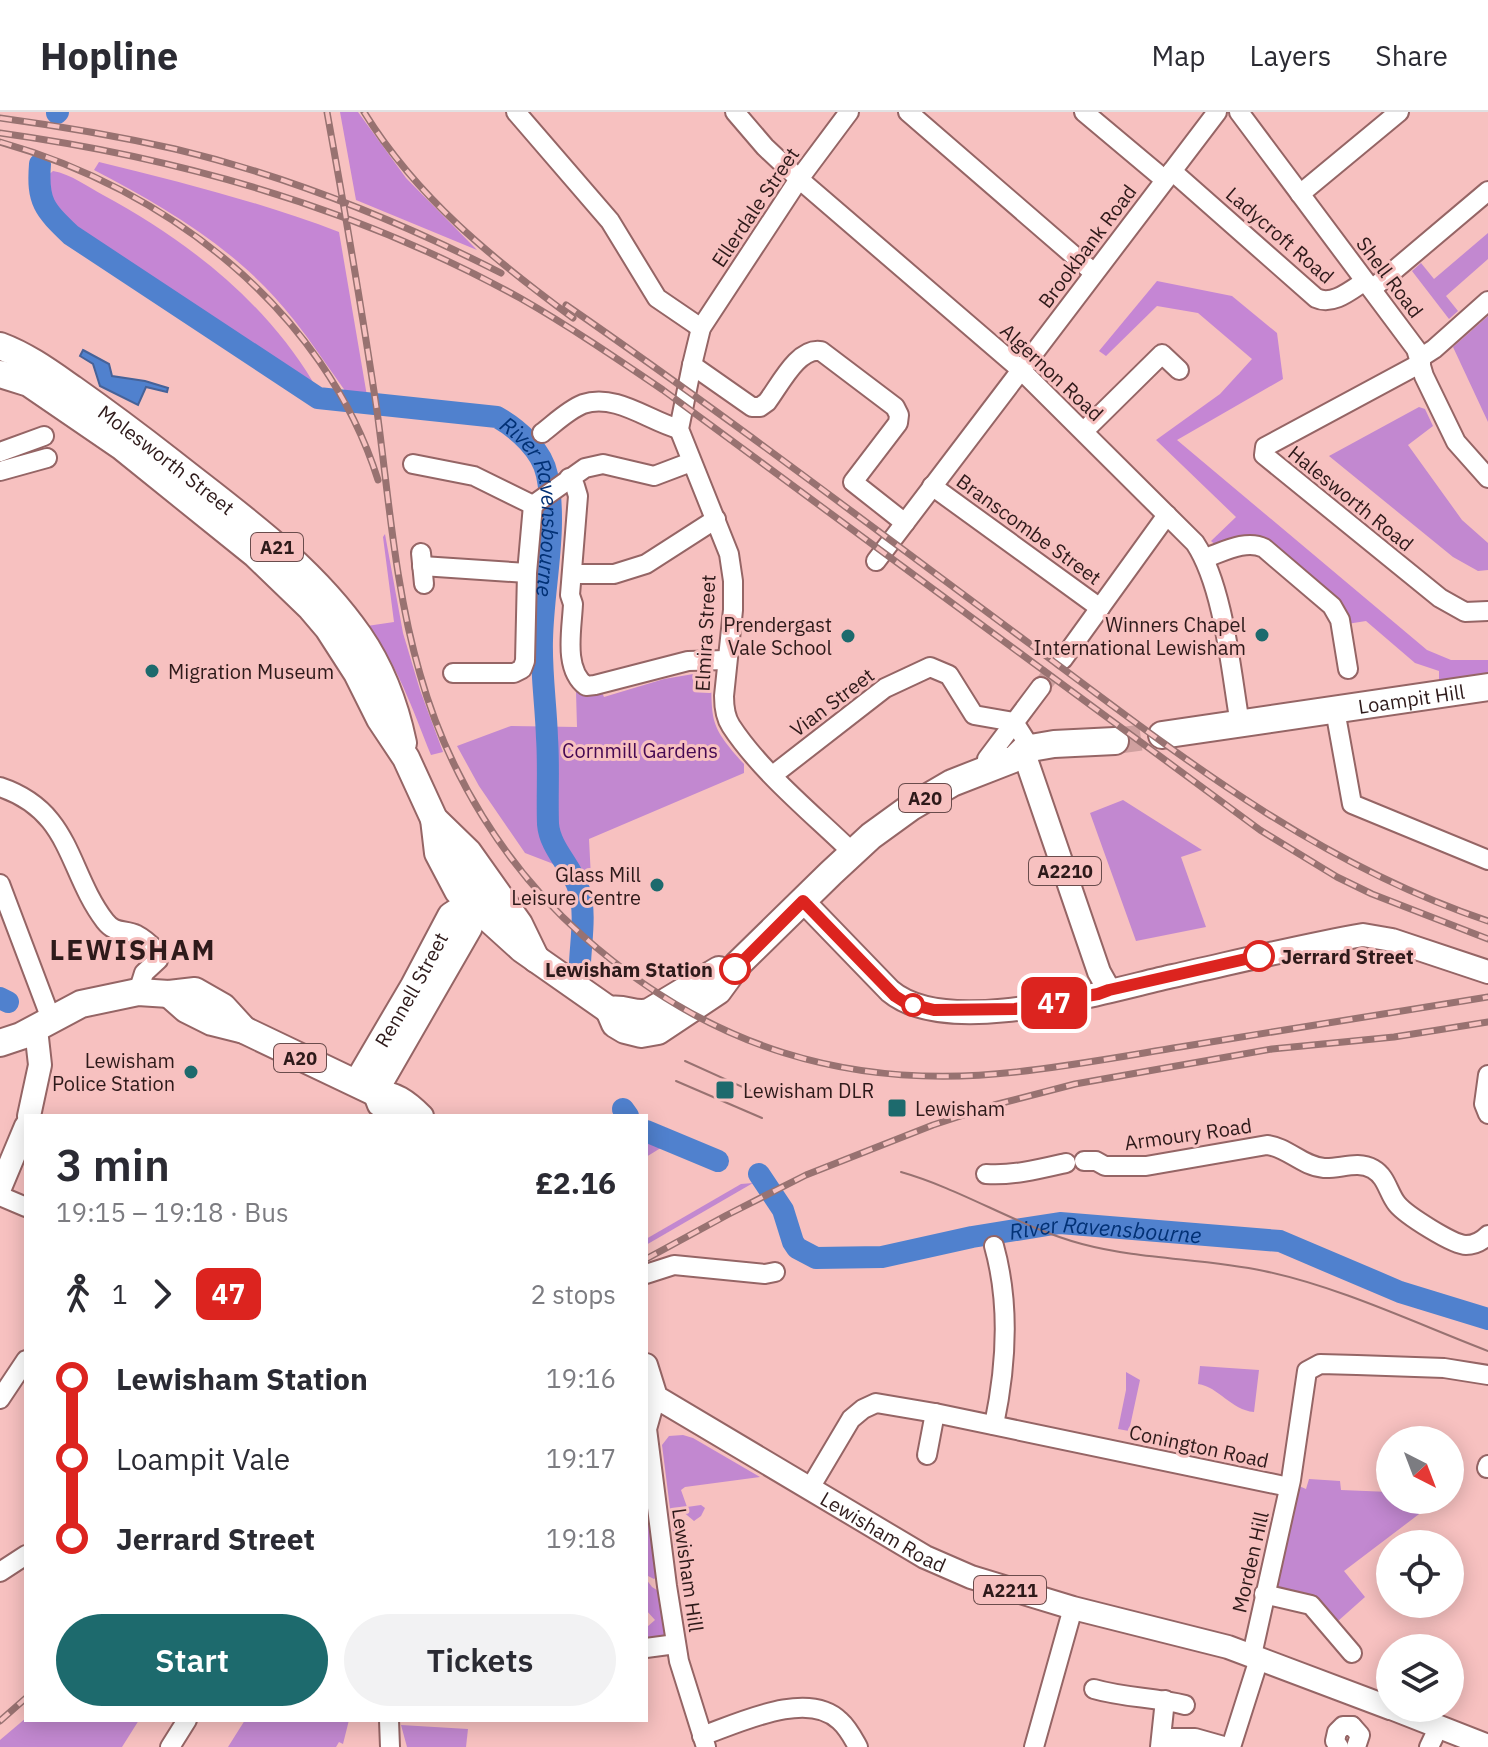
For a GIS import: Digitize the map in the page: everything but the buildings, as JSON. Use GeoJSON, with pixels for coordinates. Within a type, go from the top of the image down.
{"type":"FeatureCollection","features":[{"type":"Feature","properties":{"kind":"highway","name":"Molesworth Street"},"geometry":{"type":"LineString","coordinates":[[0,346],[30,360],[117,419],[308,574],[345,617],[371,655],[396,711],[406,758]]}},
{"type":"Feature","properties":{"kind":"highway","name":"Molesworth Street"},"geometry":{"type":"LineString","coordinates":[[0,374],[29,383],[121,446],[232,534],[280,577],[328,628],[357,673],[443,827],[469,887],[471,903]]}},
{"type":"Feature","properties":{"kind":"highway","name":"Loampit Hill"},"geometry":{"type":"LineString","coordinates":[[1162,735],[1488,687]]}},
{"type":"Feature","properties":{"kind":"highway","name":"A20"},"geometry":{"type":"LineString","coordinates":[[803,901],[892,819],[931,794],[1024,755],[1025,749],[1054,744],[1103,743]]}},
{"type":"Feature","properties":{"kind":"highway","name":"Molesworth Street"},"geometry":{"type":"LineString","coordinates":[[443,827],[468,852],[518,938]]}},
{"type":"Feature","properties":{"kind":"highway"},"geometry":{"type":"LineString","coordinates":[[471,903],[486,899],[518,938]]}},
{"type":"Feature","properties":{"kind":"highway","name":"Rennell Street"},"geometry":{"type":"LineString","coordinates":[[459,947],[518,938],[609,1010],[615,1024],[641,1034],[658,1031],[718,991],[737,965],[803,901]]}},
{"type":"Feature","properties":{"kind":"highway","name":"Rennell Street"},"geometry":{"type":"LineString","coordinates":[[365,1088],[459,947],[469,927],[471,903]]}},
{"type":"Feature","properties":{"kind":"highway","name":"Rennell Street"},"geometry":{"type":"LineString","coordinates":[[365,1088],[451,916],[471,903]]}},
{"type":"Feature","properties":{"kind":"highway","name":"A20"},"geometry":{"type":"LineString","coordinates":[[0,1043],[81,1004],[138,992],[169,994],[186,1009],[212,1022],[244,1030],[365,1088]]}},
{"type":"Feature","properties":{"kind":"main road","name":"A2210"},"geometry":{"type":"LineString","coordinates":[[1024,755],[1100,985]]}},
{"type":"Feature","properties":{"kind":"main road"},"geometry":{"type":"LineString","coordinates":[[803,901],[890,991],[916,1006],[951,1011],[1000,1010],[1100,985],[1363,935],[1392,940],[1488,972]]}},
{"type":"Feature","properties":{"kind":"main road"},"geometry":{"type":"LineString","coordinates":[[30,1114],[40,1077],[39,1046],[44,1024]]}},
{"type":"Feature","properties":{"kind":"main road"},"geometry":{"type":"LineString","coordinates":[[365,1088],[379,1105],[397,1114]]}},
{"type":"Feature","properties":{"kind":"main road"},"geometry":{"type":"LineString","coordinates":[[365,1088],[387,1092],[409,1103],[420,1114]]}},
{"type":"Feature","properties":{"kind":"main road"},"geometry":{"type":"LineString","coordinates":[[0,1188],[24,1131]]}},
{"type":"Feature","properties":{"kind":"main road"},"geometry":{"type":"LineString","coordinates":[[648,1371],[656,1397]]}},
{"type":"Feature","properties":{"kind":"main road","name":"Lewisham Road"},"geometry":{"type":"LineString","coordinates":[[656,1397],[925,1557],[971,1577],[1073,1608],[1256,1653],[1376,1703]]}},
{"type":"Feature","properties":{"kind":"main road","name":"Lewisham Road"},"geometry":{"type":"LineString","coordinates":[[1428,1722],[1487,1742]]}},
{"type":"Feature","properties":{"kind":"street"},"geometry":{"type":"LineString","coordinates":[[516,112],[610,221],[657,298],[701,328],[679,429],[606,402],[584,404],[542,433]]}},
{"type":"Feature","properties":{"kind":"street","name":"Algernon Road"},"geometry":{"type":"LineString","coordinates":[[735,112],[765,147],[799,179],[1021,370],[1195,543],[1205,558],[1223,625],[1240,724]]}},
{"type":"Feature","properties":{"kind":"street","name":"Ellerdale Street"},"geometry":{"type":"LineString","coordinates":[[701,328],[799,179],[849,112]]}},
{"type":"Feature","properties":{"kind":"street"},"geometry":{"type":"LineString","coordinates":[[908,112],[1094,273]]}},
{"type":"Feature","properties":{"kind":"street","name":"Ladycroft Road"},"geometry":{"type":"LineString","coordinates":[[1084,112],[1324,302],[1368,285],[1488,191]]}},
{"type":"Feature","properties":{"kind":"street","name":"Brookbank Road"},"geometry":{"type":"LineString","coordinates":[[876,561],[1217,112]]}},
{"type":"Feature","properties":{"kind":"street","name":"Shell Road"},"geometry":{"type":"LineString","coordinates":[[1239,112],[1407,336],[1456,442],[1488,478]]}},
{"type":"Feature","properties":{"kind":"street"},"geometry":{"type":"LineString","coordinates":[[1300,194],[1399,112]]}},
{"type":"Feature","properties":{"kind":"street"},"geometry":{"type":"LineString","coordinates":[[1420,360],[1488,301]]}},
{"type":"Feature","properties":{"kind":"street"},"geometry":{"type":"LineString","coordinates":[[692,365],[752,407],[760,407],[803,355],[812,349],[821,351],[895,407],[899,415],[898,423],[853,482],[905,523]]}},
{"type":"Feature","properties":{"kind":"street"},"geometry":{"type":"LineString","coordinates":[[1084,431],[1162,354],[1179,370]]}},
{"type":"Feature","properties":{"kind":"street","name":"Halesworth Road"},"geometry":{"type":"LineString","coordinates":[[1420,360],[1265,447],[1264,455],[1440,598],[1465,612],[1488,611]]}},
{"type":"Feature","properties":{"kind":"street","name":"Elmira Street"},"geometry":{"type":"LineString","coordinates":[[679,429],[729,554],[733,581],[724,696],[724,710],[729,724],[773,775],[853,853]]}},
{"type":"Feature","properties":{"kind":"street"},"geometry":{"type":"LineString","coordinates":[[0,452],[42,437],[48,462],[0,471]]}},
{"type":"Feature","properties":{"kind":"street"},"geometry":{"type":"LineString","coordinates":[[453,673],[514,673],[522,669],[525,661],[527,573],[541,499],[585,468],[603,464],[654,476],[691,462]]}},
{"type":"Feature","properties":{"kind":"street"},"geometry":{"type":"LineString","coordinates":[[412,464],[474,476],[541,499]]}},
{"type":"Feature","properties":{"kind":"street"},"geometry":{"type":"LineString","coordinates":[[569,478],[578,496],[570,595],[573,604],[573,667],[578,680],[586,686],[688,661],[727,660]]}},
{"type":"Feature","properties":{"kind":"street","name":"Branscombe Street"},"geometry":{"type":"LineString","coordinates":[[932,486],[1100,608]]}},
{"type":"Feature","properties":{"kind":"street"},"geometry":{"type":"LineString","coordinates":[[1063,659],[1167,515]]}},
{"type":"Feature","properties":{"kind":"street"},"geometry":{"type":"LineString","coordinates":[[572,574],[614,574],[641,566],[716,519]]}},
{"type":"Feature","properties":{"kind":"street"},"geometry":{"type":"LineString","coordinates":[[1205,558],[1247,544],[1264,548],[1332,606],[1340,620],[1348,669]]}},
{"type":"Feature","properties":{"kind":"street"},"geometry":{"type":"LineString","coordinates":[[422,568],[527,573]]}},
{"type":"Feature","properties":{"kind":"street","name":"Vian Street"},"geometry":{"type":"LineString","coordinates":[[773,775],[885,688],[930,667],[949,675],[974,715],[1014,722]]}},
{"type":"Feature","properties":{"kind":"street"},"geometry":{"type":"LineString","coordinates":[[987,759],[1041,687]]}},
{"type":"Feature","properties":{"kind":"street"},"geometry":{"type":"LineString","coordinates":[[1335,710],[1352,804],[1488,860]]}},
{"type":"Feature","properties":{"kind":"street"},"geometry":{"type":"LineString","coordinates":[[1014,722],[1024,755]]}},
{"type":"Feature","properties":{"kind":"street"},"geometry":{"type":"LineString","coordinates":[[0,787],[34,805],[57,829],[68,845],[92,901],[112,929],[139,936],[157,951],[158,960],[144,973],[138,992]]}},
{"type":"Feature","properties":{"kind":"street"},"geometry":{"type":"LineString","coordinates":[[0,884],[44,1024]]}},
{"type":"Feature","properties":{"kind":"street"},"geometry":{"type":"LineString","coordinates":[[1488,1075],[1484,1104],[1488,1114]]}},
{"type":"Feature","properties":{"kind":"street","name":"Armoury Road"},"geometry":{"type":"LineString","coordinates":[[986,1174],[1007,1175],[1075,1162],[1146,1166],[1267,1145],[1277,1146],[1323,1168],[1370,1167],[1385,1181],[1409,1222],[1456,1244],[1472,1245],[1488,1235]]}},
{"type":"Feature","properties":{"kind":"street"},"geometry":{"type":"LineString","coordinates":[[0,1196],[24,1206]]}},
{"type":"Feature","properties":{"kind":"street"},"geometry":{"type":"LineString","coordinates":[[994,1246],[1005,1306],[994,1425]]}},
{"type":"Feature","properties":{"kind":"street"},"geometry":{"type":"LineString","coordinates":[[648,1273],[674,1265],[765,1274],[775,1272]]}},
{"type":"Feature","properties":{"kind":"street"},"geometry":{"type":"LineString","coordinates":[[0,1399],[24,1363]]}},
{"type":"Feature","properties":{"kind":"street","name":"Conington Road"},"geometry":{"type":"LineString","coordinates":[[810,1488],[841,1433],[863,1409],[876,1403],[1289,1487],[1307,1371],[1320,1364],[1444,1368],[1488,1375]]}},
{"type":"Feature","properties":{"kind":"street","name":"Lewisham Hill"},"geometry":{"type":"LineString","coordinates":[[648,1425],[656,1397]]}},
{"type":"Feature","properties":{"kind":"street"},"geometry":{"type":"LineString","coordinates":[[927,1455],[935,1413]]}},
{"type":"Feature","properties":{"kind":"street","name":"Lewisham Hill"},"geometry":{"type":"LineString","coordinates":[[648,1443],[676,1644],[704,1742]]}},
{"type":"Feature","properties":{"kind":"street","name":"Morden Hill"},"geometry":{"type":"LineString","coordinates":[[1229,1747],[1256,1653],[1264,1594],[1289,1487]]}},
{"type":"Feature","properties":{"kind":"street"},"geometry":{"type":"LineString","coordinates":[[0,1572],[24,1556]]}},
{"type":"Feature","properties":{"kind":"street"},"geometry":{"type":"LineString","coordinates":[[1264,1594],[1311,1605],[1352,1653]]}},
{"type":"Feature","properties":{"kind":"street"},"geometry":{"type":"LineString","coordinates":[[1034,1747],[1073,1608]]}},
{"type":"Feature","properties":{"kind":"street"},"geometry":{"type":"LineString","coordinates":[[648,1648],[676,1644]]}},
{"type":"Feature","properties":{"kind":"street"},"geometry":{"type":"LineString","coordinates":[[1094,1689],[1128,1698],[1150,1697],[1185,1705]]}},
{"type":"Feature","properties":{"kind":"street"},"geometry":{"type":"LineString","coordinates":[[1352,1726],[1361,1698]]}},
{"type":"Feature","properties":{"kind":"street"},"geometry":{"type":"LineString","coordinates":[[1165,1700],[1161,1742],[1195,1738],[1229,1747]]}},
{"type":"Feature","properties":{"kind":"street"},"geometry":{"type":"LineString","coordinates":[[704,1742],[768,1714],[810,1706],[840,1720],[858,1747]]}},
{"type":"Feature","properties":{"kind":"street"},"geometry":{"type":"LineString","coordinates":[[170,1747],[186,1722]]}},
{"type":"Feature","properties":{"kind":"street"},"geometry":{"type":"LineString","coordinates":[[389,1722],[390,1747]]}},
{"type":"Feature","properties":{"kind":"street"},"geometry":{"type":"LineString","coordinates":[[1339,1747],[1335,1741],[1337,1732],[1343,1726],[1352,1726],[1360,1735],[1356,1747]]}},
{"type":"Feature","properties":{"kind":"street"},"geometry":{"type":"LineString","coordinates":[[1429,1747],[1439,1726]]}},
{"type":"Feature","properties":{"kind":"green space"},"geometry":{"type":"Polygon","coordinates":[[[1488,233],[1488,259],[1446,296],[1458,311],[1449,319],[1412,271],[1421,263],[1434,279],[1488,233]]]}},
{"type":"Feature","properties":{"kind":"green space"},"geometry":{"type":"Polygon","coordinates":[[[1488,316],[1488,422],[1453,347],[1488,316]]]}},
{"type":"Feature","properties":{"kind":"green space"},"geometry":{"type":"Polygon","coordinates":[[[1419,407],[1425,409],[1433,426],[1408,445],[1462,520],[1488,543],[1488,570],[1478,571],[1453,557],[1329,456],[1419,407]]]}},
{"type":"Feature","properties":{"kind":"green space","name":"Cornmill Gardens"},"geometry":{"type":"Polygon","coordinates":[[[711,671],[715,722],[724,740],[744,764],[744,773],[589,839],[591,878],[584,882],[551,863],[525,853],[479,786],[457,746],[511,726],[577,727],[576,692],[600,688],[604,697],[664,679],[711,671]]]}},
{"type":"Feature","properties":{"kind":"green space"},"geometry":{"type":"Polygon","coordinates":[[[1123,800],[1202,850],[1181,857],[1206,927],[1136,941],[1090,813],[1123,800]]]}},
{"type":"Feature","properties":{"kind":"green space"},"geometry":{"type":"Polygon","coordinates":[[[648,1121],[671,1131],[664,1146],[648,1156],[648,1121]]]}},
{"type":"Feature","properties":{"kind":"green space"},"geometry":{"type":"Polygon","coordinates":[[[753,1183],[648,1244],[648,1238],[741,1184],[753,1183]]]}},
{"type":"Feature","properties":{"kind":"green space"},"geometry":{"type":"Polygon","coordinates":[[[1200,1366],[1259,1370],[1254,1412],[1238,1407],[1212,1389],[1198,1384],[1200,1366]]]}},
{"type":"Feature","properties":{"kind":"green space"},"geometry":{"type":"Polygon","coordinates":[[[1126,1372],[1140,1380],[1129,1431],[1118,1429],[1126,1390],[1126,1372]]]}},
{"type":"Feature","properties":{"kind":"green space"},"geometry":{"type":"Polygon","coordinates":[[[683,1435],[760,1477],[681,1490],[687,1507],[701,1505],[705,1508],[694,1521],[681,1510],[675,1515],[686,1525],[688,1534],[680,1546],[681,1554],[676,1556],[662,1445],[669,1436],[683,1435]]]}},
{"type":"Feature","properties":{"kind":"green space"},"geometry":{"type":"Polygon","coordinates":[[[1309,1479],[1340,1481],[1341,1490],[1376,1491],[1376,1514],[1419,1514],[1398,1530],[1376,1530],[1376,1547],[1344,1571],[1365,1597],[1338,1621],[1314,1596],[1276,1585],[1289,1517],[1299,1486],[1306,1489],[1309,1479]]]}},
{"type":"Feature","properties":{"kind":"green space"},"geometry":{"type":"Polygon","coordinates":[[[24,1720],[138,1722],[122,1747],[0,1747],[0,1740],[24,1720]]]}},
{"type":"Feature","properties":{"kind":"green space"},"geometry":{"type":"Polygon","coordinates":[[[244,1722],[348,1722],[343,1744],[339,1742],[336,1747],[228,1747],[244,1722]]]}},
{"type":"Feature","properties":{"kind":"green space"},"geometry":{"type":"Polygon","coordinates":[[[401,1725],[468,1729],[466,1747],[407,1747],[401,1725]]]}},
{"type":"Feature","properties":{"kind":"shaded area"},"geometry":{"type":"Polygon","coordinates":[[[340,112],[358,112],[406,178],[477,250],[356,200],[340,112]]]}},
{"type":"Feature","properties":{"kind":"shaded area"},"geometry":{"type":"Polygon","coordinates":[[[99,162],[250,202],[339,232],[367,396],[348,395],[294,320],[251,273],[202,234],[94,170],[99,162]]]}},
{"type":"Feature","properties":{"kind":"shaded area"},"geometry":{"type":"Polygon","coordinates":[[[53,171],[73,178],[134,213],[193,252],[247,299],[271,325],[313,382],[68,226],[50,197],[46,177],[53,171]]]}},
{"type":"Feature","properties":{"kind":"shaded area"},"geometry":{"type":"Polygon","coordinates":[[[1157,281],[1232,296],[1277,333],[1283,379],[1177,440],[1427,650],[1451,660],[1488,660],[1488,673],[1439,681],[1439,671],[1415,663],[1366,621],[1347,624],[1272,543],[1219,548],[1211,541],[1236,517],[1156,440],[1220,394],[1252,359],[1198,313],[1157,306],[1106,356],[1099,351],[1157,281]]]}},
{"type":"Feature","properties":{"kind":"shaded area"},"geometry":{"type":"Polygon","coordinates":[[[385,534],[403,633],[443,752],[431,755],[396,671],[367,626],[394,622],[385,534]]]}},
{"type":"Feature","properties":{"kind":"shaded area"},"geometry":{"type":"Polygon","coordinates":[[[648,1498],[658,1576],[654,1579],[648,1576],[648,1498]]]}},
{"type":"Feature","properties":{"kind":"shaded area"},"geometry":{"type":"Polygon","coordinates":[[[648,1582],[660,1592],[669,1638],[653,1641],[648,1637],[648,1626],[655,1620],[648,1612],[648,1582]]]}},
{"type":"Feature","properties":{"kind":"water"},"geometry":{"type":"Polygon","coordinates":[[[83,350],[109,364],[112,376],[145,381],[168,388],[167,392],[146,387],[138,405],[100,386],[93,364],[80,356],[83,350]]]}},
{"type":"Feature","properties":{"kind":"waterway","name":"River Ravensbourne"},"geometry":{"type":"LineString","coordinates":[[40,164],[44,204],[71,235],[318,398],[497,417],[521,434],[535,449],[547,475],[551,516],[542,640],[548,749],[548,824],[553,841],[576,881],[581,899],[580,963]]}},
{"type":"Feature","properties":{"kind":"waterway"},"geometry":{"type":"LineString","coordinates":[[0,998],[8,1002]]}},
{"type":"Feature","properties":{"kind":"waterway","name":"River Ravensbourne"},"geometry":{"type":"LineString","coordinates":[[623,1109],[627,1114]]}},
{"type":"Feature","properties":{"kind":"waterway","name":"River Ravensbourne"},"geometry":{"type":"LineString","coordinates":[[648,1132],[718,1161]]}},
{"type":"Feature","properties":{"kind":"waterway","name":"River Ravensbourne"},"geometry":{"type":"LineString","coordinates":[[759,1174],[783,1210],[797,1248],[816,1258],[882,1257],[972,1237],[1060,1223],[1280,1241],[1400,1292],[1488,1319]]}},
{"type":"Feature","properties":{"kind":"tunnel"},"geometry":{"type":"LineString","coordinates":[[1041,687],[1063,659]]}},
{"type":"Feature","properties":{"kind":"tunnel"},"geometry":{"type":"LineString","coordinates":[[1115,741],[1162,735]]}},
{"type":"Feature","properties":{"kind":"tram line"},"geometry":{"type":"LineString","coordinates":[[685,1061],[769,1099]]}},
{"type":"Feature","properties":{"kind":"tram line"},"geometry":{"type":"LineString","coordinates":[[676,1081],[762,1118]]}},
{"type":"Feature","properties":{"kind":"tram line"},"geometry":{"type":"LineString","coordinates":[[901,1172],[947,1188],[1059,1237],[1127,1253],[1241,1267],[1292,1278],[1349,1296],[1488,1351]]}},
{"type":"Feature","properties":{"kind":"railway"},"geometry":{"type":"LineString","coordinates":[[327,112],[377,411],[404,609],[432,711],[463,783],[505,849],[555,909],[631,974],[680,1007],[731,1033],[784,1053],[839,1067],[895,1074],[955,1076],[1078,1064],[1488,997]]}},
{"type":"Feature","properties":{"kind":"railway"},"geometry":{"type":"LineString","coordinates":[[364,112],[408,172],[458,225],[573,318]]}},
{"type":"Feature","properties":{"kind":"railway"},"geometry":{"type":"LineString","coordinates":[[0,118],[153,144],[259,172],[382,218],[501,273]]}},
{"type":"Feature","properties":{"kind":"railway"},"geometry":{"type":"LineString","coordinates":[[0,133],[135,157],[268,192],[396,238],[520,298],[663,390],[1260,830],[1337,877],[1372,894],[1488,939]]}},
{"type":"Feature","properties":{"kind":"railway"},"geometry":{"type":"LineString","coordinates":[[0,142],[62,163],[122,191],[179,225],[232,265],[279,311],[320,362],[353,419],[378,480]]}},
{"type":"Feature","properties":{"kind":"railway"},"geometry":{"type":"LineString","coordinates":[[566,305],[742,430],[1138,725],[1248,801],[1363,868],[1424,897],[1488,921]]}},
{"type":"Feature","properties":{"kind":"railway"},"geometry":{"type":"LineString","coordinates":[[648,1258],[806,1175],[933,1125],[994,1105],[1075,1084],[1272,1049],[1394,1037],[1488,1022]]}},
{"type":"Feature","properties":{"kind":"railway"},"geometry":{"type":"LineString","coordinates":[[0,1721],[24,1700]]}},
{"type":"Feature","properties":{"kind":"bus line","name":"47"},"geometry":{"type":"LineString","coordinates":[[735,969],[803,901],[895,996],[906,1003],[934,1010],[985,1011],[1045,1005],[1259,956]]}},
{"type":"Feature","properties":{"kind":"place","name":"Winners Chapel International Lewisham"},"geometry":{"type":"Point","coordinates":[1262,635]}},
{"type":"Feature","properties":{"kind":"place","name":"Prendergast Vale School"},"geometry":{"type":"Point","coordinates":[848,636]}},
{"type":"Feature","properties":{"kind":"place","name":"Migration Museum"},"geometry":{"type":"Point","coordinates":[152,671]}},
{"type":"Feature","properties":{"kind":"place","name":"Glass Mill Leisure Centre"},"geometry":{"type":"Point","coordinates":[657,885]}},
{"type":"Feature","properties":{"kind":"place","name":"Jerrard Street"},"geometry":{"type":"Point","coordinates":[1259,956]}},
{"type":"Feature","properties":{"kind":"place","name":"Lewisham Station"},"geometry":{"type":"Point","coordinates":[735,969]}},
{"type":"Feature","properties":{"kind":"place","name":"Lewisham Police Station"},"geometry":{"type":"Point","coordinates":[191,1072]}},
{"type":"Feature","properties":{"kind":"place","name":"Lewisham DLR"},"geometry":{"type":"Point","coordinates":[725,1090]}},
{"type":"Feature","properties":{"kind":"place","name":"Lewisham"},"geometry":{"type":"Point","coordinates":[897,1108]}},
{"type":"Feature","properties":{"kind":"district","name":"LEWISHAM"},"geometry":{"type":"Point","coordinates":[133,949]}}]}
